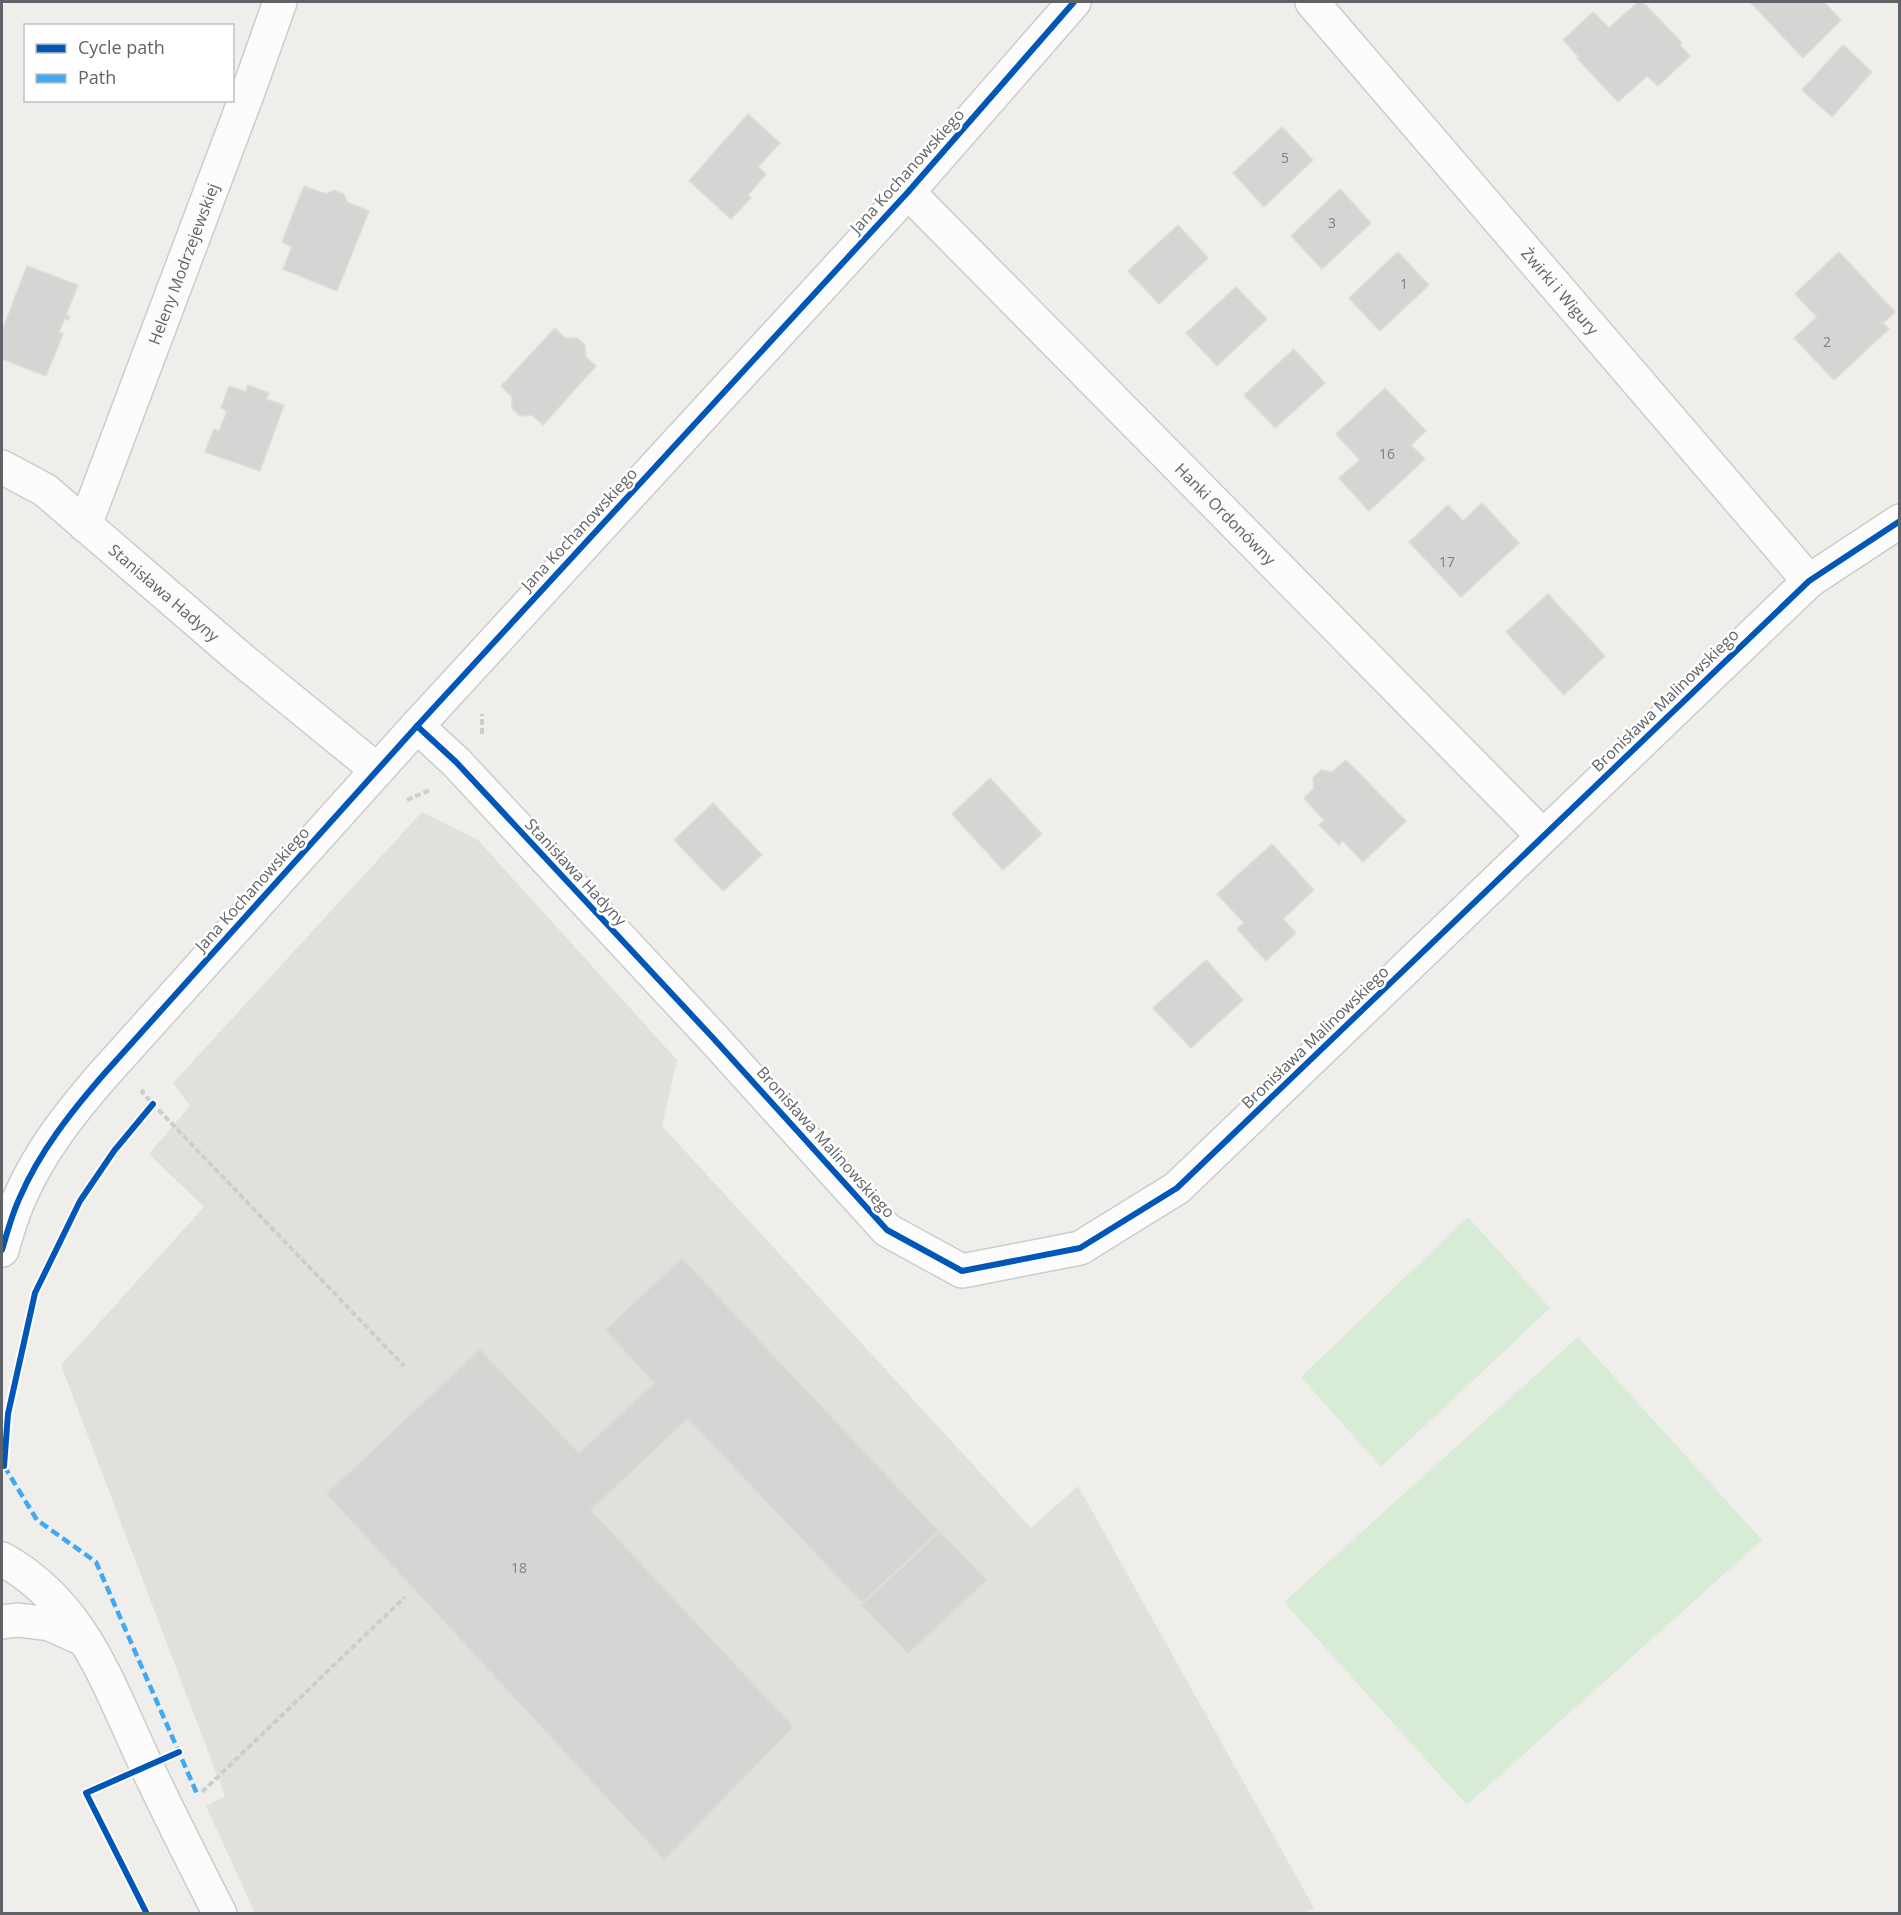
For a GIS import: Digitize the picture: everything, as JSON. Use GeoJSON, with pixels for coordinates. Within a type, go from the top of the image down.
{"type":"FeatureCollection","features":[{"type":"Feature","properties":{"kind":"street","name":"Heleny Modrzejewskiej"},"geometry":{"type":"LineString","coordinates":[[85,525],[280,2]]}},
{"type":"Feature","properties":{"kind":"street","name":"Jana Kochanowskiego"},"geometry":{"type":"LineString","coordinates":[[2,1250],[19,1198],[42,1153],[73,1110],[417,726],[908,192],[1074,2]]}},
{"type":"Feature","properties":{"kind":"street","name":"Żwirki i Wigury"},"geometry":{"type":"LineString","coordinates":[[1312,2],[1809,581]]}},
{"type":"Feature","properties":{"kind":"street","name":"Hanki Ordonówny"},"geometry":{"type":"LineString","coordinates":[[908,192],[1543,836]]}},
{"type":"Feature","properties":{"kind":"street","name":"Stanisława Hadyny"},"geometry":{"type":"LineString","coordinates":[[2,467],[45,490],[241,659],[377,770]]}},
{"type":"Feature","properties":{"kind":"street","name":"Bronisława Malinowskiego"},"geometry":{"type":"LineString","coordinates":[[714,1039],[887,1230],[962,1271],[1080,1248],[1177,1188],[1809,581],[1899,521]]}},
{"type":"Feature","properties":{"kind":"street","name":"Stanisława Hadyny"},"geometry":{"type":"LineString","coordinates":[[417,726],[456,762],[714,1039]]}},
{"type":"Feature","properties":{"kind":"street"},"geometry":{"type":"LineString","coordinates":[[2,1558],[54,1597],[86,1640],[220,1914]]}},
{"type":"Feature","properties":{"kind":"street"},"geometry":{"type":"LineString","coordinates":[[2,1622],[18,1620],[50,1624],[86,1640]]}},
{"type":"Feature","properties":{"kind":"path"},"geometry":{"type":"LineString","coordinates":[[142,1092],[404,1366]]}},
{"type":"Feature","properties":{"kind":"path"},"geometry":{"type":"LineString","coordinates":[[198,1796],[405,1597]]}},
{"type":"Feature","properties":{"kind":"shaded area"},"geometry":{"type":"Polygon","coordinates":[[[422,812],[478,840],[677,1060],[662,1126],[1031,1528],[1078,1486],[1314,1908],[1302,1914],[255,1913],[206,1806],[225,1796],[61,1365],[204,1207],[149,1154],[190,1106],[173,1083],[422,812]]]}},
{"type":"Feature","properties":{"kind":"green space"},"geometry":{"type":"Polygon","coordinates":[[[1468,1217],[1550,1308],[1381,1467],[1301,1377],[1468,1217]]]}},
{"type":"Feature","properties":{"kind":"green space"},"geometry":{"type":"Polygon","coordinates":[[[1578,1337],[1762,1540],[1467,1805],[1284,1602],[1578,1337]]]}},
{"type":"Feature","properties":{"kind":"building"},"geometry":{"type":"Polygon","coordinates":[[[1638,2],[1643,2],[1682,43],[1680,45],[1690,56],[1658,86],[1647,76],[1618,102],[1563,40],[1593,12],[1609,28],[1638,2]]]}},
{"type":"Feature","properties":{"kind":"building"},"geometry":{"type":"Polygon","coordinates":[[[1750,2],[1824,2],[1841,20],[1803,58],[1750,2]]]}},
{"type":"Feature","properties":{"kind":"building"},"geometry":{"type":"Polygon","coordinates":[[[1843,45],[1872,72],[1832,117],[1802,90],[1843,45]]]}},
{"type":"Feature","properties":{"kind":"building"},"geometry":{"type":"Polygon","coordinates":[[[748,114],[780,143],[758,167],[766,174],[748,195],[751,198],[731,219],[689,181],[748,114]]]}},
{"type":"Feature","properties":{"kind":"building"},"geometry":{"type":"Polygon","coordinates":[[[1282,127],[1313,160],[1264,207],[1233,173],[1282,127]]]}},
{"type":"Feature","properties":{"kind":"building"},"geometry":{"type":"Polygon","coordinates":[[[304,186],[326,194],[334,190],[344,194],[347,202],[369,211],[337,291],[283,269],[292,247],[282,242],[304,186]]]}},
{"type":"Feature","properties":{"kind":"building"},"geometry":{"type":"Polygon","coordinates":[[[1340,189],[1371,223],[1322,269],[1291,236],[1340,189]]]}},
{"type":"Feature","properties":{"kind":"building"},"geometry":{"type":"Polygon","coordinates":[[[1178,225],[1208,258],[1159,304],[1128,271],[1178,225]]]}},
{"type":"Feature","properties":{"kind":"building"},"geometry":{"type":"Polygon","coordinates":[[[1398,252],[1429,285],[1380,331],[1349,298],[1398,252]]]}},
{"type":"Feature","properties":{"kind":"building"},"geometry":{"type":"Polygon","coordinates":[[[1839,252],[1895,312],[1883,323],[1889,329],[1834,380],[1794,338],[1817,317],[1795,294],[1839,252]]]}},
{"type":"Feature","properties":{"kind":"building"},"geometry":{"type":"Polygon","coordinates":[[[27,266],[78,285],[66,315],[70,316],[68,320],[65,318],[59,332],[63,334],[46,376],[2,359],[2,331],[27,266]]]}},
{"type":"Feature","properties":{"kind":"building"},"geometry":{"type":"Polygon","coordinates":[[[1236,287],[1267,319],[1217,366],[1186,333],[1236,287]]]}},
{"type":"Feature","properties":{"kind":"building"},"geometry":{"type":"Polygon","coordinates":[[[555,328],[565,338],[577,338],[585,345],[586,357],[596,366],[543,425],[532,415],[520,416],[512,408],[512,397],[501,386],[555,328]]]}},
{"type":"Feature","properties":{"kind":"building"},"geometry":{"type":"Polygon","coordinates":[[[1294,349],[1325,383],[1275,428],[1244,395],[1294,349]]]}},
{"type":"Feature","properties":{"kind":"building"},"geometry":{"type":"Polygon","coordinates":[[[248,385],[269,393],[266,399],[284,405],[260,471],[205,452],[214,429],[219,431],[227,411],[221,408],[229,386],[246,392],[248,385]]]}},
{"type":"Feature","properties":{"kind":"building"},"geometry":{"type":"Polygon","coordinates":[[[1385,388],[1426,431],[1411,445],[1425,459],[1369,511],[1339,478],[1360,460],[1336,434],[1385,388]]]}},
{"type":"Feature","properties":{"kind":"building"},"geometry":{"type":"Polygon","coordinates":[[[1482,503],[1519,543],[1461,597],[1409,542],[1448,505],[1463,521],[1482,503]]]}},
{"type":"Feature","properties":{"kind":"building"},"geometry":{"type":"Polygon","coordinates":[[[1548,594],[1605,656],[1564,695],[1506,632],[1548,594]]]}},
{"type":"Feature","properties":{"kind":"building"},"geometry":{"type":"Polygon","coordinates":[[[1346,760],[1406,821],[1363,862],[1343,841],[1339,845],[1319,825],[1324,820],[1304,798],[1314,788],[1313,778],[1321,770],[1332,772],[1346,760]]]}},
{"type":"Feature","properties":{"kind":"building"},"geometry":{"type":"Polygon","coordinates":[[[990,778],[1042,834],[1003,870],[952,814],[990,778]]]}},
{"type":"Feature","properties":{"kind":"building"},"geometry":{"type":"Polygon","coordinates":[[[713,803],[762,855],[723,891],[674,840],[713,803]]]}},
{"type":"Feature","properties":{"kind":"building"},"geometry":{"type":"Polygon","coordinates":[[[1272,844],[1314,890],[1283,919],[1296,933],[1266,961],[1237,929],[1244,923],[1217,894],[1272,844]]]}},
{"type":"Feature","properties":{"kind":"building"},"geometry":{"type":"Polygon","coordinates":[[[1206,960],[1243,1000],[1191,1048],[1153,1008],[1206,960]]]}},
{"type":"Feature","properties":{"kind":"building"},"geometry":{"type":"Polygon","coordinates":[[[682,1258],[939,1531],[862,1603],[688,1419],[591,1510],[794,1727],[664,1860],[326,1494],[480,1349],[579,1453],[654,1383],[605,1330],[682,1258]]]}},
{"type":"Feature","properties":{"kind":"building"},"geometry":{"type":"Polygon","coordinates":[[[940,1532],[987,1580],[908,1654],[861,1605],[940,1532]]]}},
{"type":"Feature","properties":{"kind":"marked path"},"geometry":{"type":"LineString","coordinates":[[4,1466],[37,1520],[96,1562],[198,1796]]}},
{"type":"Feature","properties":{"kind":"cycle path"},"geometry":{"type":"LineString","coordinates":[[2,1250],[17,1203],[37,1164],[68,1117],[104,1074],[417,726],[908,192],[1074,2]]}},
{"type":"Feature","properties":{"kind":"cycle path"},"geometry":{"type":"LineString","coordinates":[[417,726],[456,762],[714,1039],[887,1230],[962,1271],[1080,1248],[1177,1188],[1809,581],[1900,521]]}},
{"type":"Feature","properties":{"kind":"cycle path"},"geometry":{"type":"LineString","coordinates":[[2,1466],[4,1466],[8,1414],[35,1293],[80,1201],[114,1151],[153,1104]]}},
{"type":"Feature","properties":{"kind":"cycle path"},"geometry":{"type":"LineString","coordinates":[[147,1914],[86,1793],[179,1752]]}}]}
